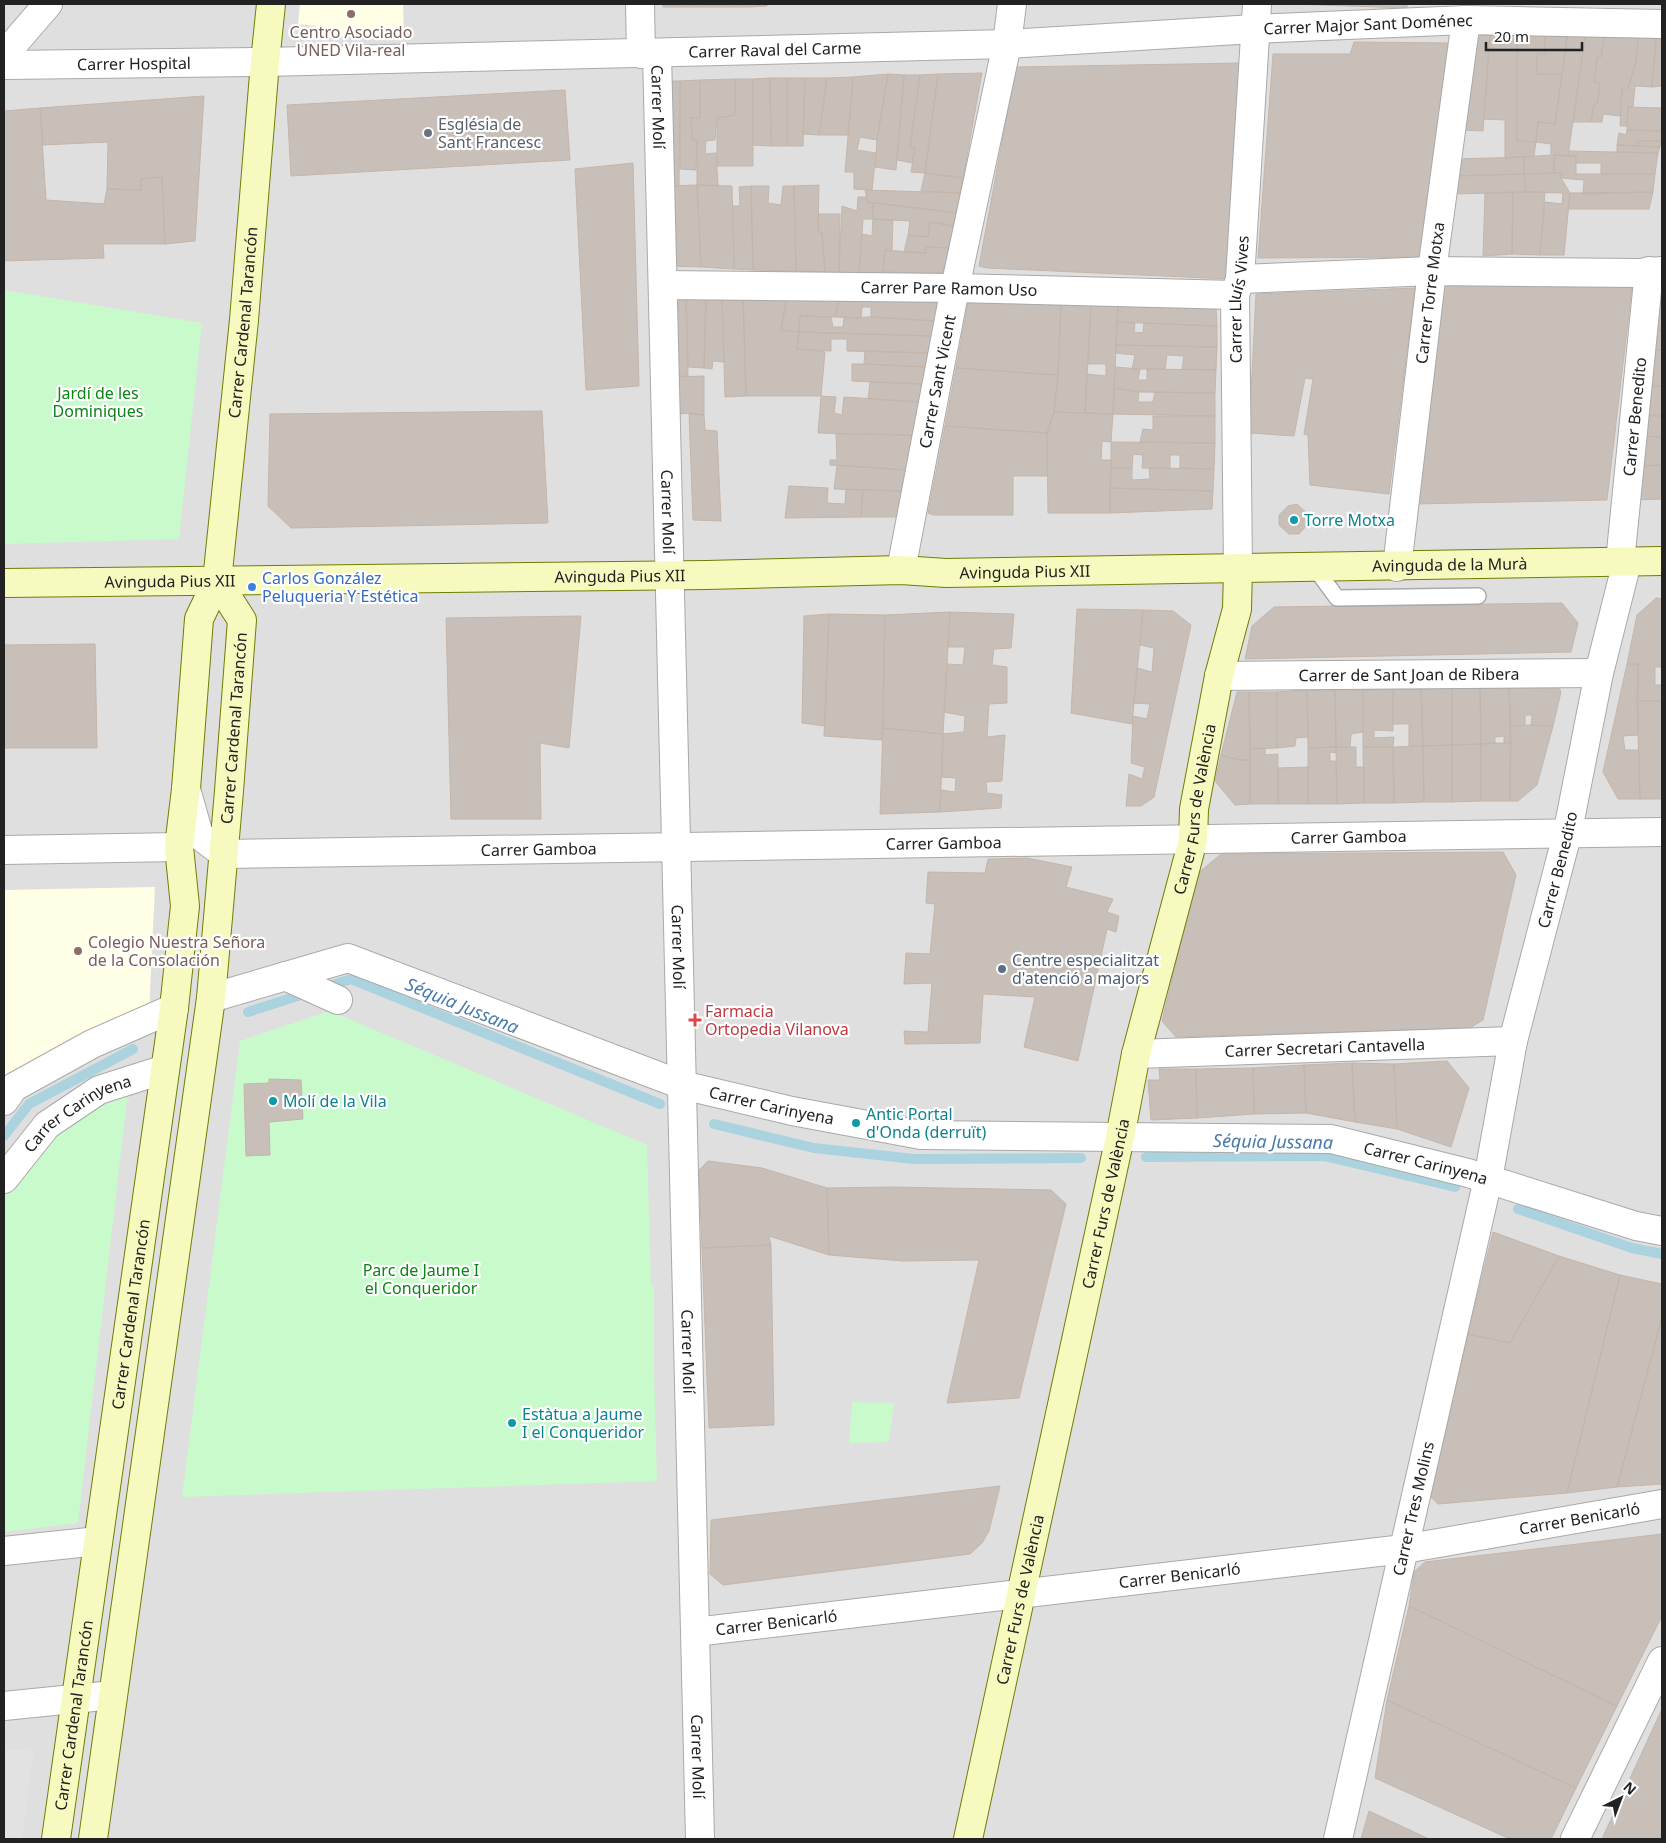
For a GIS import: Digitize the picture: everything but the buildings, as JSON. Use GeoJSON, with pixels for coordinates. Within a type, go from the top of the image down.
{"type":"FeatureCollection","features":[{"type":"Feature","properties":{"kind":"street"},"geometry":{"type":"LineString","coordinates":[[4,55],[48,4]]}},
{"type":"Feature","properties":{"kind":"street","name":"Carrer Cardenal Tarancón"},"geometry":{"type":"LineString","coordinates":[[56,1839],[174,1008],[185,906],[179,847],[186,789],[199,619],[217,581],[244,320],[264,62],[271,4]]}},
{"type":"Feature","properties":{"kind":"street","name":"Carrer Molí"},"geometry":{"type":"LineString","coordinates":[[640,4],[649,54],[663,285],[700,1839]]}},
{"type":"Feature","properties":{"kind":"street","name":"Carrer Sant Vicent"},"geometry":{"type":"LineString","coordinates":[[901,570],[955,288],[1007,44],[1012,4]]}},
{"type":"Feature","properties":{"kind":"street","name":"Carrer Major Sant Doménec"},"geometry":{"type":"LineString","coordinates":[[1255,16],[1413,14],[1466,20],[1662,24]]}},
{"type":"Feature","properties":{"kind":"street","name":"Carrer Raval del Carme"},"geometry":{"type":"LineString","coordinates":[[264,62],[1007,44],[1255,16]]}},
{"type":"Feature","properties":{"kind":"street","name":"Carrer Lluís Vives"},"geometry":{"type":"LineString","coordinates":[[1238,569],[1238,287],[1255,16]]}},
{"type":"Feature","properties":{"kind":"street","name":"Carrer Torre Motxa"},"geometry":{"type":"LineString","coordinates":[[1397,566],[1432,272],[1466,20]]}},
{"type":"Feature","properties":{"kind":"street","name":"Carrer Hospital"},"geometry":{"type":"LineString","coordinates":[[4,66],[264,62]]}},
{"type":"Feature","properties":{"kind":"street","name":"Carrer Pare Ramon Uso"},"geometry":{"type":"LineString","coordinates":[[663,285],[955,288],[1238,287],[1432,272],[1639,273],[1658,265]]}},
{"type":"Feature","properties":{"kind":"street","name":"Carrer Benedito"},"geometry":{"type":"LineString","coordinates":[[1488,1179],[1513,1041],[1567,835],[1599,673],[1624,562],[1658,265]]}},
{"type":"Feature","properties":{"kind":"street","name":"Avinguda de la Murà"},"geometry":{"type":"LineString","coordinates":[[1238,569],[1662,561]]}},
{"type":"Feature","properties":{"kind":"street","name":"Avinguda Pius XII"},"geometry":{"type":"LineString","coordinates":[[4,583],[670,576],[901,570],[946,573],[1238,569]]}},
{"type":"Feature","properties":{"kind":"street","name":"Carrer Furs de València"},"geometry":{"type":"LineString","coordinates":[[968,1839],[1120,1137],[1136,1054],[1193,840],[1194,809],[1219,676],[1237,609],[1238,569]]}},
{"type":"Feature","properties":{"kind":"street","name":"Carrer Cardenal Tarancón"},"geometry":{"type":"LineString","coordinates":[[93,1839],[211,998],[242,620],[217,581]]}},
{"type":"Feature","properties":{"kind":"street","name":"Carrer de Sant Joan de Ribera"},"geometry":{"type":"LineString","coordinates":[[1219,676],[1599,673]]}},
{"type":"Feature","properties":{"kind":"street","name":"Carrer Cardenal Tarancón"},"geometry":{"type":"LineString","coordinates":[[186,789],[199,835],[224,854]]}},
{"type":"Feature","properties":{"kind":"street","name":"Carrer Gamboa"},"geometry":{"type":"LineString","coordinates":[[224,854],[1567,835],[1662,832]]}},
{"type":"Feature","properties":{"kind":"street"},"geometry":{"type":"LineString","coordinates":[[4,850],[179,847]]}},
{"type":"Feature","properties":{"kind":"street","name":"Carrer Carinyena"},"geometry":{"type":"LineString","coordinates":[[211,998],[291,979],[348,958],[682,1085],[792,1111],[921,1135],[1331,1139],[1488,1179],[1636,1226],[1662,1231]]}},
{"type":"Feature","properties":{"kind":"street"},"geometry":{"type":"LineString","coordinates":[[291,979],[338,1000]]}},
{"type":"Feature","properties":{"kind":"street"},"geometry":{"type":"LineString","coordinates":[[4,1101],[14,1087],[92,1044],[174,1008]]}},
{"type":"Feature","properties":{"kind":"street","name":"Carrer Secretari Cantavella"},"geometry":{"type":"LineString","coordinates":[[1136,1054],[1513,1041]]}},
{"type":"Feature","properties":{"kind":"street","name":"Carrer Carinyena"},"geometry":{"type":"LineString","coordinates":[[4,1179],[47,1125],[100,1090],[165,1069]]}},
{"type":"Feature","properties":{"kind":"street","name":"Carrer Tres Molins"},"geometry":{"type":"LineString","coordinates":[[1338,1839],[1488,1179]]}},
{"type":"Feature","properties":{"kind":"street","name":"Carrer Benicarló"},"geometry":{"type":"LineString","coordinates":[[695,1632],[1404,1549],[1662,1504]]}},
{"type":"Feature","properties":{"kind":"street"},"geometry":{"type":"LineString","coordinates":[[4,1551],[98,1541]]}},
{"type":"Feature","properties":{"kind":"street"},"geometry":{"type":"LineString","coordinates":[[1575,1839],[1662,1661]]}},
{"type":"Feature","properties":{"kind":"street"},"geometry":{"type":"LineString","coordinates":[[4,1706],[113,1695]]}},
{"type":"Feature","properties":{"kind":"lane"},"geometry":{"type":"LineString","coordinates":[[1315,568],[1337,598],[1478,596]]}},
{"type":"Feature","properties":{"kind":"shaded area"},"geometry":{"type":"Polygon","coordinates":[[[4,4],[1662,4],[1662,1839],[4,1839],[4,4]]]}},
{"type":"Feature","properties":{"kind":"shaded area","name":"Centro Asociado UNED Vila-real"},"geometry":{"type":"Polygon","coordinates":[[[300,4],[403,4],[404,35],[316,37],[316,26],[298,24],[300,4]]]}},
{"type":"Feature","properties":{"kind":"shaded area","name":"Colegio Nuestra Señora de la Consolación"},"geometry":{"type":"Polygon","coordinates":[[[155,887],[149,1012],[4,1088],[4,890],[155,887]]]}},
{"type":"Feature","properties":{"kind":"shaded area"},"geometry":{"type":"Polygon","coordinates":[[[34,1748],[22,1839],[4,1839],[4,1751],[34,1748]]]}},
{"type":"Feature","properties":{"kind":"green space","name":"Jardí de les Dominiques"},"geometry":{"type":"Polygon","coordinates":[[[4,290],[202,323],[179,539],[4,544],[4,290]]]}},
{"type":"Feature","properties":{"kind":"green space","name":"Parc de Jaume I el Conqueridor"},"geometry":{"type":"Polygon","coordinates":[[[330,1011],[647,1145],[651,1284],[654,1288],[657,1481],[182,1497],[240,1041],[330,1011]]]}},
{"type":"Feature","properties":{"kind":"green space"},"geometry":{"type":"Polygon","coordinates":[[[128,1092],[78,1523],[4,1532],[4,1193],[46,1144],[69,1123],[96,1105],[128,1092]]]}},
{"type":"Feature","properties":{"kind":"green space"},"geometry":{"type":"Polygon","coordinates":[[[852,1402],[894,1403],[889,1442],[849,1443],[852,1402]]]}},
{"type":"Feature","properties":{"kind":"waterway","name":"Séquia Jussana"},"geometry":{"type":"LineString","coordinates":[[324,988],[351,979],[660,1104]]}},
{"type":"Feature","properties":{"kind":"waterway","name":"Séquia Jussana"},"geometry":{"type":"LineString","coordinates":[[248,1012],[310,992]]}},
{"type":"Feature","properties":{"kind":"waterway","name":"Séquia Jussana"},"geometry":{"type":"LineString","coordinates":[[4,1136],[29,1104],[133,1049]]}},
{"type":"Feature","properties":{"kind":"waterway","name":"Séquia Jussana"},"geometry":{"type":"LineString","coordinates":[[714,1124],[814,1148],[914,1159],[1081,1158]]}},
{"type":"Feature","properties":{"kind":"waterway","name":"Séquia Jussana"},"geometry":{"type":"LineString","coordinates":[[1146,1157],[1324,1156],[1455,1187]]}},
{"type":"Feature","properties":{"kind":"waterway","name":"Séquia Jussana"},"geometry":{"type":"LineString","coordinates":[[1518,1209],[1632,1248],[1662,1254]]}},
{"type":"Feature","properties":{"kind":"place","name":"Centro Asociado UNED Vila-real"},"geometry":{"type":"Point","coordinates":[351,14]}},
{"type":"Feature","properties":{"kind":"place","name":"Església de Sant Francesc"},"geometry":{"type":"Point","coordinates":[428,133]}},
{"type":"Feature","properties":{"kind":"place","name":"Torre Motxa"},"geometry":{"type":"Point","coordinates":[1294,520]}},
{"type":"Feature","properties":{"kind":"place","name":"Carlos González Peluqueria Y Estética"},"geometry":{"type":"Point","coordinates":[252,587]}},
{"type":"Feature","properties":{"kind":"place","name":"Colegio Nuestra Señora de la Consolación"},"geometry":{"type":"Point","coordinates":[78,951]}},
{"type":"Feature","properties":{"kind":"place","name":"Centre especialitzat d'atenció a majors"},"geometry":{"type":"Point","coordinates":[1002,969]}},
{"type":"Feature","properties":{"kind":"place","name":"Farmacia Ortopedia Vilanova"},"geometry":{"type":"Point","coordinates":[695,1020]}},
{"type":"Feature","properties":{"kind":"place","name":"Molí de la Vila"},"geometry":{"type":"Point","coordinates":[273,1101]}},
{"type":"Feature","properties":{"kind":"place","name":"Antic Portal d'Onda (derruït)"},"geometry":{"type":"Point","coordinates":[856,1123]}},
{"type":"Feature","properties":{"kind":"place","name":"Estàtua a Jaume I el Conqueridor"},"geometry":{"type":"Point","coordinates":[512,1423]}}]}
